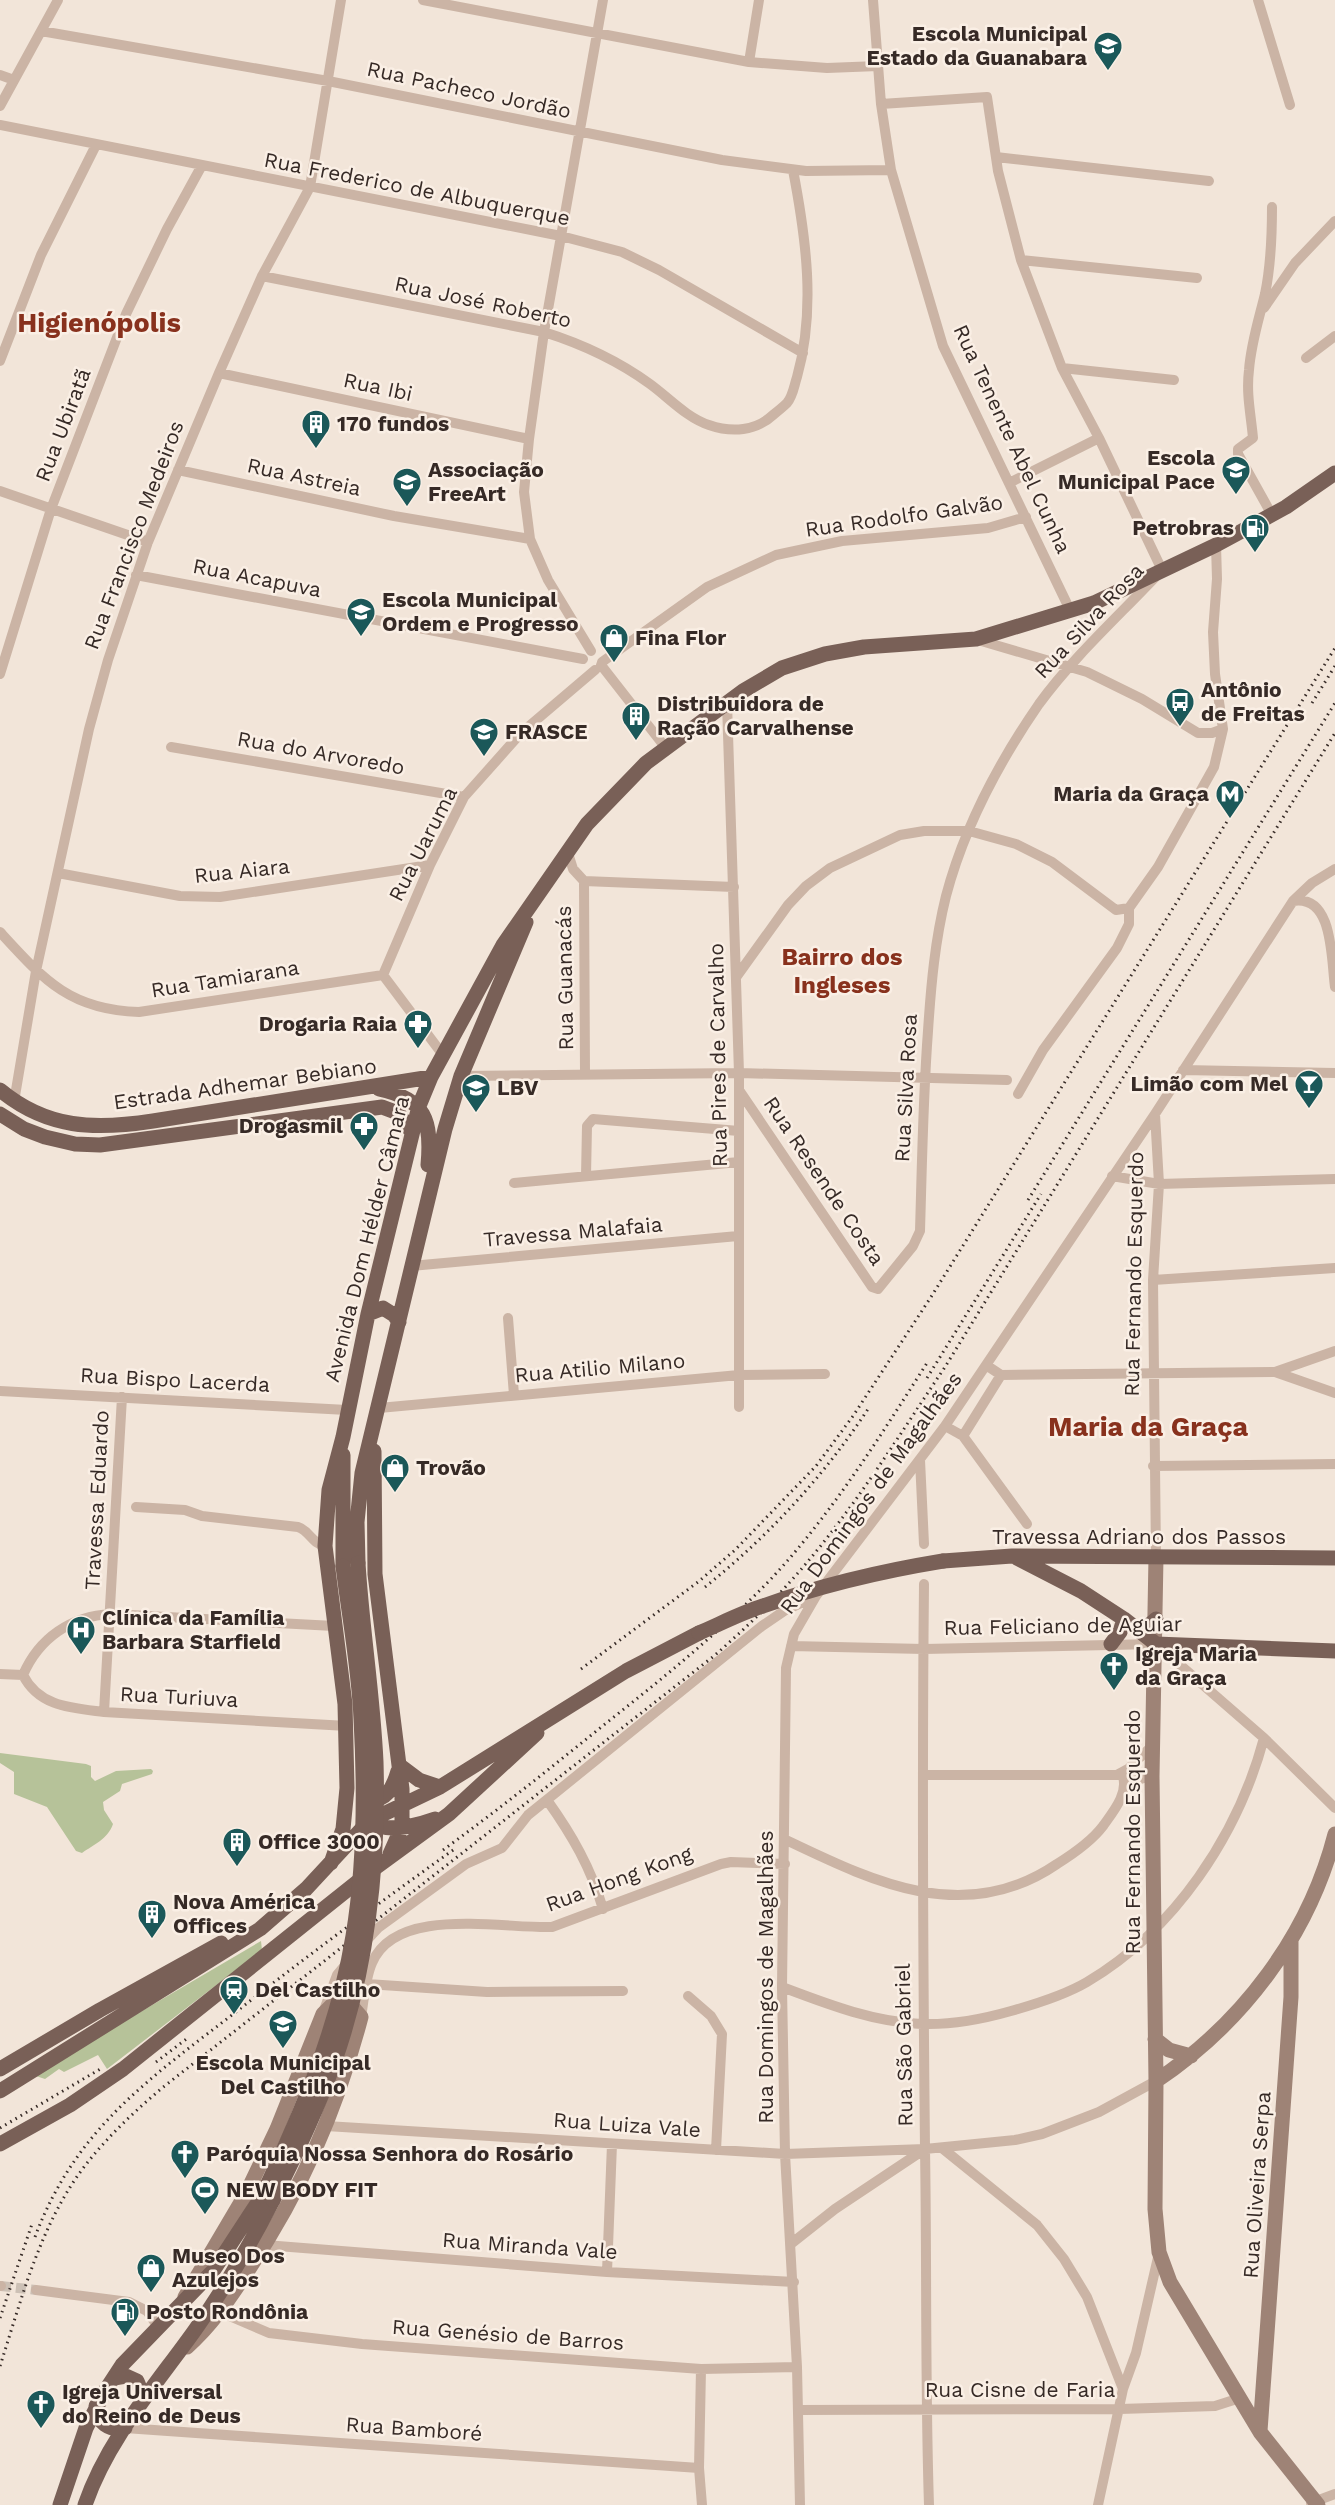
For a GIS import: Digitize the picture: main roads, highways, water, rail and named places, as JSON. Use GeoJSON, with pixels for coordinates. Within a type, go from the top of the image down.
{"type":"FeatureCollection","features":[{"type":"Feature","properties":{"kind":"main road","name":"Avenida Dom Hélder Câmara"},"geometry":{"type":"LineString","coordinates":[[331,1863],[343,1828],[347,1788],[347,1726],[325,1546],[329,1490],[343,1437],[368,1314],[411,1131],[431,1077],[503,945],[567,850],[608,800],[665,747],[782,668],[825,654],[864,647],[976,639],[1094,603],[1216,544],[1300,499],[1335,473]]}},
{"type":"Feature","properties":{"kind":"main road","name":"Avenida Dom Hélder Câmara"},"geometry":{"type":"LineString","coordinates":[[268,2198],[310,2122],[335,2060],[356,1986],[369,1916],[375,1845],[376,1768],[358,1563],[357,1522],[361,1481],[418,1233],[461,1076],[534,901]]}},
{"type":"Feature","properties":{"kind":"main road","name":"Estrada Adhemar Bebiano"},"geometry":{"type":"LineString","coordinates":[[0,1090],[14,1102],[38,1115],[65,1124],[131,1125],[431,1077]]}},
{"type":"Feature","properties":{"kind":"main road"},"geometry":{"type":"LineString","coordinates":[[374,1087],[398,1093],[419,1106],[426,1125],[430,1148],[418,1233]]}},
{"type":"Feature","properties":{"kind":"main road","name":"Estrada Adhemar Bebiano"},"geometry":{"type":"LineString","coordinates":[[0,1114],[24,1129],[75,1144],[125,1142],[382,1107],[399,1113],[411,1131]]}},
{"type":"Feature","properties":{"kind":"main road"},"geometry":{"type":"LineString","coordinates":[[368,1314],[383,1308],[394,1315],[399,1322]]}},
{"type":"Feature","properties":{"kind":"main road","name":"Avenida Dom Hélder Câmara"},"geometry":{"type":"LineString","coordinates":[[374,1430],[375,1574],[402,1805],[402,1827],[385,1860]]}},
{"type":"Feature","properties":{"kind":"main road","name":"Avenida Dom Hélder Câmara"},"geometry":{"type":"LineString","coordinates":[[268,2198],[320,2062],[344,1982],[358,1898],[363,1838],[361,1716],[343,1566],[343,1437]]}},
{"type":"Feature","properties":{"kind":"main road"},"geometry":{"type":"LineString","coordinates":[[1012,1556],[1054,1575],[1129,1623],[1146,1628],[1156,1619]]}},
{"type":"Feature","properties":{"kind":"main road","name":"Travessa Adriano dos Passos"},"geometry":{"type":"LineString","coordinates":[[554,1716],[664,1650],[761,1606],[846,1580],[943,1561],[1012,1556],[1335,1558]]}},
{"type":"Feature","properties":{"kind":"main road"},"geometry":{"type":"LineString","coordinates":[[1111,1644],[1129,1623]]}},
{"type":"Feature","properties":{"kind":"main road","name":"Rua Feliciano de Aguiar"},"geometry":{"type":"LineString","coordinates":[[1129,1623],[1156,1644],[1335,1651]]}},
{"type":"Feature","properties":{"kind":"main road"},"geometry":{"type":"LineString","coordinates":[[0,2091],[260,1929],[306,1889],[369,1821],[440,1787],[554,1716]]}},
{"type":"Feature","properties":{"kind":"main road"},"geometry":{"type":"LineString","coordinates":[[0,2144],[70,2105],[123,2069],[385,1860],[449,1814],[503,1767],[554,1716]]}},
{"type":"Feature","properties":{"kind":"main road"},"geometry":{"type":"LineString","coordinates":[[347,1788],[363,1801],[378,1800],[389,1793],[399,1766],[419,1780],[440,1787]]}},
{"type":"Feature","properties":{"kind":"main road"},"geometry":{"type":"LineString","coordinates":[[347,1788],[352,1801],[369,1821],[386,1827],[402,1827],[449,1814]]}},
{"type":"Feature","properties":{"kind":"main road"},"geometry":{"type":"LineString","coordinates":[[331,1863],[358,1842],[369,1839],[376,1842],[378,1848],[371,1871]]}},
{"type":"Feature","properties":{"kind":"main road"},"geometry":{"type":"LineString","coordinates":[[0,2069],[202,1952],[260,1929]]}},
{"type":"Feature","properties":{"kind":"main road"},"geometry":{"type":"LineString","coordinates":[[60,2505],[78,2450],[96,2406],[114,2378],[224,2257],[268,2198]]}},
{"type":"Feature","properties":{"kind":"main road"},"geometry":{"type":"LineString","coordinates":[[85,2505],[99,2469],[144,2398],[213,2304],[268,2198]]}},
{"type":"Feature","properties":{"kind":"main road"},"geometry":{"type":"LineString","coordinates":[[114,2378],[126,2376],[132,2378],[141,2386],[144,2398]]}},
{"type":"Feature","properties":{"kind":"main road"},"geometry":{"type":"LineString","coordinates":[[96,2406],[102,2423],[113,2429],[125,2428]]}},
{"type":"Feature","properties":{"kind":"tunnel"},"geometry":{"type":"LineString","coordinates":[[1,2286],[36,2290]]}},
{"type":"Feature","properties":{"kind":"railway"},"geometry":{"type":"LineString","coordinates":[[581,1669],[698,1582],[735,1550],[816,1466],[853,1416],[931,1297],[1335,648]]}},
{"type":"Feature","properties":{"kind":"railway"},"geometry":{"type":"LineString","coordinates":[[1312,703],[1335,666]]}},
{"type":"Feature","properties":{"kind":"railway"},"geometry":{"type":"LineString","coordinates":[[1028,1200],[1335,703]]}},
{"type":"Feature","properties":{"kind":"railway"},"geometry":{"type":"LineString","coordinates":[[0,2366],[25,2288],[55,2213],[84,2167],[121,2125],[162,2088],[714,1656],[771,1602],[811,1558],[871,1478],[945,1367],[1335,733]]}},
{"type":"Feature","properties":{"kind":"railway"},"geometry":{"type":"LineString","coordinates":[[927,1378],[1041,1194]]}},
{"type":"Feature","properties":{"kind":"railway"},"geometry":{"type":"LineString","coordinates":[[443,1850],[648,1690],[751,1600],[792,1555],[834,1503],[927,1363]]}},
{"type":"Feature","properties":{"kind":"railway"},"geometry":{"type":"LineString","coordinates":[[705,1587],[751,1547],[795,1503],[834,1456],[870,1406]]}},
{"type":"Feature","properties":{"kind":"railway"},"geometry":{"type":"LineString","coordinates":[[35,2237],[52,2198],[72,2165],[95,2134],[120,2107],[177,2057],[267,1987],[456,1848]]}},
{"type":"Feature","properties":{"kind":"railway"},"geometry":{"type":"LineString","coordinates":[[156,2062],[189,2037]]}},
{"type":"Feature","properties":{"kind":"railway"},"geometry":{"type":"LineString","coordinates":[[0,2128],[102,2068]]}},
{"type":"Feature","properties":{"kind":"railway"},"geometry":{"type":"LineString","coordinates":[[0,2318],[32,2224]]}},
{"type":"Feature","properties":{"kind":"place","name":"Escola Municipal Estado da Guanabara"},"geometry":{"type":"Point","coordinates":[1108,72]}},
{"type":"Feature","properties":{"kind":"place","name":"170 fundos"},"geometry":{"type":"Point","coordinates":[316,450]}},
{"type":"Feature","properties":{"kind":"place","name":"Escola Municipal Pace"},"geometry":{"type":"Point","coordinates":[1236,496]}},
{"type":"Feature","properties":{"kind":"place","name":"Associação FreeArt"},"geometry":{"type":"Point","coordinates":[407,508]}},
{"type":"Feature","properties":{"kind":"place","name":"Petrobras"},"geometry":{"type":"Point","coordinates":[1255,554]}},
{"type":"Feature","properties":{"kind":"place","name":"Escola Municipal Ordem e Progresso"},"geometry":{"type":"Point","coordinates":[361,638]}},
{"type":"Feature","properties":{"kind":"place","name":"Fina Flor"},"geometry":{"type":"Point","coordinates":[614,664]}},
{"type":"Feature","properties":{"kind":"place","name":"Antônio de Freitas"},"geometry":{"type":"Point","coordinates":[1180,728]}},
{"type":"Feature","properties":{"kind":"place","name":"Distribuidora de Ração Carvalhense"},"geometry":{"type":"Point","coordinates":[636,742]}},
{"type":"Feature","properties":{"kind":"place","name":"FRASCE"},"geometry":{"type":"Point","coordinates":[484,758]}},
{"type":"Feature","properties":{"kind":"place","name":"Maria da Graça"},"geometry":{"type":"Point","coordinates":[1230,820]}},
{"type":"Feature","properties":{"kind":"place","name":"Drogaria Raia"},"geometry":{"type":"Point","coordinates":[418,1050]}},
{"type":"Feature","properties":{"kind":"place","name":"Limão com Mel"},"geometry":{"type":"Point","coordinates":[1309,1110]}},
{"type":"Feature","properties":{"kind":"place","name":"LBV"},"geometry":{"type":"Point","coordinates":[476,1114]}},
{"type":"Feature","properties":{"kind":"place","name":"Drogasmil"},"geometry":{"type":"Point","coordinates":[364,1152]}},
{"type":"Feature","properties":{"kind":"place","name":"Trovão"},"geometry":{"type":"Point","coordinates":[395,1494]}},
{"type":"Feature","properties":{"kind":"place","name":"Clínica da Família Barbara Starfield"},"geometry":{"type":"Point","coordinates":[81,1656]}},
{"type":"Feature","properties":{"kind":"place","name":"Igreja Maria da Graça"},"geometry":{"type":"Point","coordinates":[1114,1692]}},
{"type":"Feature","properties":{"kind":"place","name":"Office 3000"},"geometry":{"type":"Point","coordinates":[237,1868]}},
{"type":"Feature","properties":{"kind":"place","name":"Nova América Offices"},"geometry":{"type":"Point","coordinates":[152,1940]}},
{"type":"Feature","properties":{"kind":"place","name":"Del Castilho"},"geometry":{"type":"Point","coordinates":[234,2016]}},
{"type":"Feature","properties":{"kind":"place","name":"Escola Municipal Del Castilho"},"geometry":{"type":"Point","coordinates":[283,2050]}},
{"type":"Feature","properties":{"kind":"place","name":"Paróquia Nossa Senhora do Rosário"},"geometry":{"type":"Point","coordinates":[185,2180]}},
{"type":"Feature","properties":{"kind":"place","name":"NEW BODY FIT"},"geometry":{"type":"Point","coordinates":[205,2216]}},
{"type":"Feature","properties":{"kind":"place","name":"Museo Dos Azulejos"},"geometry":{"type":"Point","coordinates":[151,2294]}},
{"type":"Feature","properties":{"kind":"place","name":"Posto Rondônia"},"geometry":{"type":"Point","coordinates":[125,2338]}},
{"type":"Feature","properties":{"kind":"place","name":"Igreja Universal do Reino de Deus"},"geometry":{"type":"Point","coordinates":[41,2430]}},
{"type":"Feature","properties":{"kind":"district","name":"Higienópolis"},"geometry":{"type":"Point","coordinates":[99,323]}},
{"type":"Feature","properties":{"kind":"district","name":"Bairro dos Ingleses"},"geometry":{"type":"Point","coordinates":[842,971]}},
{"type":"Feature","properties":{"kind":"district","name":"Maria da Graça"},"geometry":{"type":"Point","coordinates":[1148,1427]}}]}
